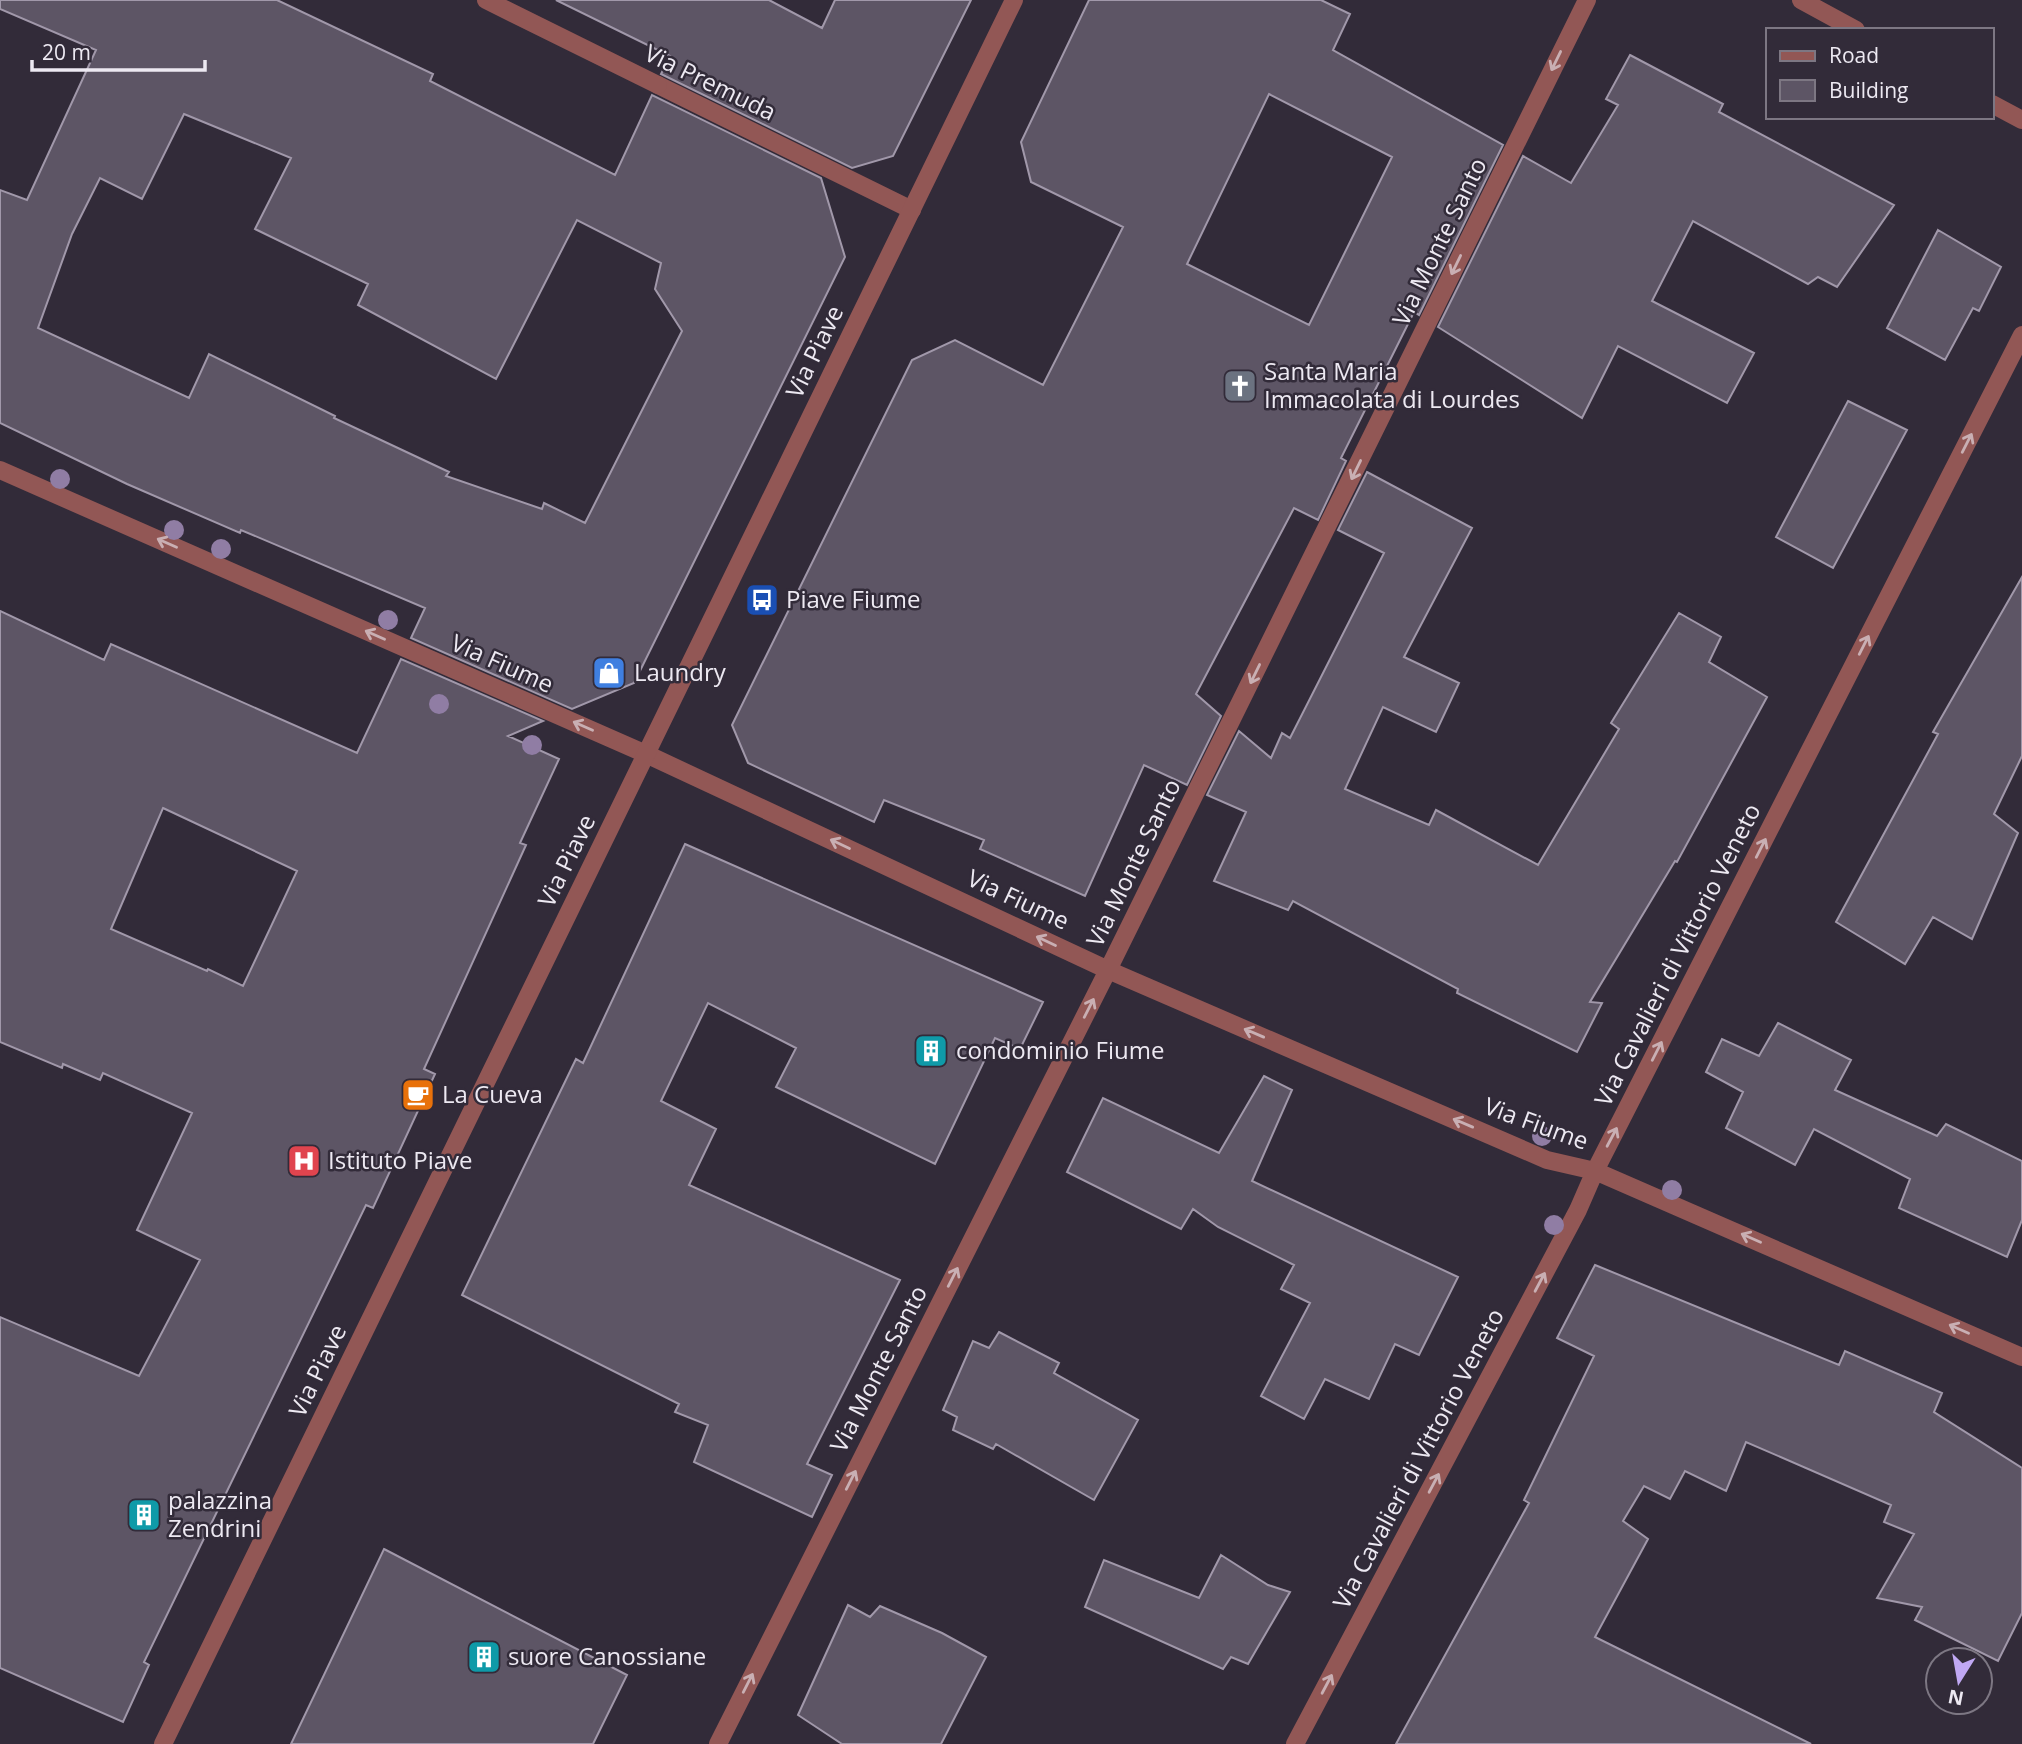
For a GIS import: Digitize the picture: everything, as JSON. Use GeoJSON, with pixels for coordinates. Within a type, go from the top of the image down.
{"type":"FeatureCollection","features":[{"type":"Feature","properties":{"kind":"street","name":"Via Premuda"},"geometry":{"type":"LineString","coordinates":[[486,0],[912,210]]}},
{"type":"Feature","properties":{"kind":"street","name":"Via Piave"},"geometry":{"type":"LineString","coordinates":[[163,1744],[1014,0]]}},
{"type":"Feature","properties":{"kind":"street","name":"Via Monte Santo"},"geometry":{"type":"LineString","coordinates":[[718,1744],[1108,970],[1587,0]]}},
{"type":"Feature","properties":{"kind":"street"},"geometry":{"type":"LineString","coordinates":[[1801,0],[1852,28]]}},
{"type":"Feature","properties":{"kind":"street"},"geometry":{"type":"LineString","coordinates":[[1994,105],[2022,120]]}},
{"type":"Feature","properties":{"kind":"street","name":"Via Cavalieri di Vittorio Veneto"},"geometry":{"type":"LineString","coordinates":[[1295,1744],[1578,1210],[1595,1171],[2022,335]]}},
{"type":"Feature","properties":{"kind":"street","name":"Via Fiume"},"geometry":{"type":"LineString","coordinates":[[0,470],[646,754],[1108,970],[1547,1160],[1595,1171],[2022,1357]]}},
{"type":"Feature","properties":{"kind":"building"},"geometry":{"type":"Polygon","coordinates":[[[0,0],[277,0],[433,74],[430,81],[615,175],[652,95],[821,178],[845,257],[634,683],[572,709],[411,638],[425,608],[127,484],[0,423],[0,190],[27,200],[96,50],[0,9],[0,0]],[[184,114],[142,199],[100,178],[72,234],[38,328],[189,398],[209,354],[335,416],[334,418],[449,472],[446,476],[542,509],[544,503],[585,523],[682,331],[655,289],[661,263],[577,220],[496,379],[358,305],[368,284],[255,229],[291,158],[184,114]]]}},
{"type":"Feature","properties":{"kind":"building"},"geometry":{"type":"Polygon","coordinates":[[[556,0],[769,0],[822,28],[835,0],[971,0],[893,156],[852,168],[661,74],[670,56],[556,0]]]}},
{"type":"Feature","properties":{"kind":"building"},"geometry":{"type":"Polygon","coordinates":[[[1089,0],[1321,0],[1350,14],[1333,50],[1503,145],[1419,315],[1414,312],[1341,458],[1346,461],[1318,520],[1294,508],[1196,694],[1221,716],[1187,785],[1144,765],[1085,896],[980,849],[984,840],[884,800],[874,822],[748,763],[732,725],[912,360],[955,340],[1043,385],[1123,227],[1031,182],[1021,142],[1089,0]],[[1269,94],[1187,264],[1309,325],[1392,157],[1269,94]]]}},
{"type":"Feature","properties":{"kind":"building"},"geometry":{"type":"Polygon","coordinates":[[[1630,55],[1723,104],[1719,112],[1894,205],[1837,287],[1818,277],[1808,284],[1693,221],[1652,301],[1754,353],[1727,403],[1618,346],[1582,418],[1438,327],[1523,156],[1571,183],[1618,105],[1606,99],[1630,55]]]}},
{"type":"Feature","properties":{"kind":"building"},"geometry":{"type":"Polygon","coordinates":[[[1938,230],[2001,267],[1979,311],[1973,308],[1945,360],[1887,328],[1938,230]]]}},
{"type":"Feature","properties":{"kind":"building"},"geometry":{"type":"Polygon","coordinates":[[[1848,401],[1907,430],[1833,568],[1776,537],[1848,401]]]}},
{"type":"Feature","properties":{"kind":"building"},"geometry":{"type":"Polygon","coordinates":[[[1367,472],[1472,528],[1404,657],[1459,683],[1436,732],[1383,707],[1345,789],[1429,825],[1436,810],[1538,865],[1619,729],[1611,723],[1679,613],[1721,637],[1709,662],[1767,697],[1677,862],[1675,861],[1590,1002],[1602,1003],[1577,1052],[1457,993],[1458,989],[1293,901],[1288,910],[1214,881],[1246,812],[1207,795],[1239,731],[1271,758],[1282,733],[1290,738],[1384,553],[1338,530],[1367,472]]]}},
{"type":"Feature","properties":{"kind":"building"},"geometry":{"type":"Polygon","coordinates":[[[2022,577],[2022,756],[1994,814],[2018,833],[1972,939],[1933,917],[1905,964],[1836,922],[1938,734],[1933,732],[2022,577]]]}},
{"type":"Feature","properties":{"kind":"building"},"geometry":{"type":"Polygon","coordinates":[[[0,611],[104,660],[111,644],[357,753],[401,659],[543,721],[508,736],[559,759],[520,843],[526,845],[424,1069],[435,1074],[373,1208],[366,1205],[144,1662],[149,1665],[123,1722],[0,1668],[0,1317],[139,1376],[200,1260],[137,1230],[192,1113],[103,1073],[100,1080],[63,1064],[62,1068],[0,1042],[0,611]],[[163,808],[111,929],[243,986],[297,871],[163,808]]]}},
{"type":"Feature","properties":{"kind":"building"},"geometry":{"type":"Polygon","coordinates":[[[685,844],[1043,1002],[1020,1049],[995,1038],[935,1164],[776,1087],[796,1048],[708,1003],[661,1101],[716,1129],[689,1185],[900,1280],[807,1464],[832,1475],[812,1517],[694,1462],[708,1425],[675,1412],[679,1404],[462,1295],[576,1059],[583,1063],[685,844]]]}},
{"type":"Feature","properties":{"kind":"building"},"geometry":{"type":"Polygon","coordinates":[[[1778,1023],[1851,1060],[1835,1090],[1937,1136],[1946,1124],[2022,1161],[2022,1220],[2007,1257],[1899,1208],[1910,1179],[1814,1129],[1795,1165],[1726,1128],[1743,1092],[1706,1072],[1722,1039],[1759,1056],[1778,1023]]]}},
{"type":"Feature","properties":{"kind":"building"},"geometry":{"type":"Polygon","coordinates":[[[1264,1076],[1292,1090],[1252,1181],[1458,1277],[1419,1355],[1395,1344],[1369,1399],[1325,1379],[1304,1419],[1261,1396],[1310,1303],[1281,1289],[1294,1265],[1218,1227],[1193,1209],[1181,1229],[1067,1172],[1103,1098],[1219,1153],[1264,1076]]]}},
{"type":"Feature","properties":{"kind":"building"},"geometry":{"type":"Polygon","coordinates":[[[1595,1265],[1839,1365],[1845,1351],[1942,1393],[1934,1412],[2022,1468],[2022,1613],[1998,1661],[1994,1659],[1994,1646],[1968,1646],[1915,1620],[1922,1607],[1877,1598],[1914,1534],[1884,1522],[1891,1505],[1746,1442],[1726,1491],[1685,1471],[1670,1499],[1644,1486],[1623,1521],[1648,1539],[1595,1637],[1811,1744],[1396,1744],[1529,1503],[1524,1500],[1594,1356],[1557,1338],[1595,1265]]]}},
{"type":"Feature","properties":{"kind":"building"},"geometry":{"type":"Polygon","coordinates":[[[999,1332],[1059,1363],[1054,1373],[1138,1420],[1094,1500],[996,1444],[993,1449],[953,1430],[957,1417],[943,1410],[973,1341],[989,1348],[999,1332]]]}},
{"type":"Feature","properties":{"kind":"building","name":"suore Canossiane"},"geometry":{"type":"Polygon","coordinates":[[[384,1549],[627,1675],[593,1744],[291,1744],[384,1549]]]}},
{"type":"Feature","properties":{"kind":"building"},"geometry":{"type":"Polygon","coordinates":[[[1221,1555],[1268,1585],[1290,1592],[1248,1664],[1231,1657],[1223,1669],[1085,1607],[1104,1560],[1199,1598],[1221,1555]]]}},
{"type":"Feature","properties":{"kind":"building"},"geometry":{"type":"Polygon","coordinates":[[[848,1605],[870,1617],[880,1606],[942,1633],[986,1657],[941,1744],[842,1744],[798,1715],[848,1605]]]}},
{"type":"Feature","properties":{"kind":"place","name":"Santa Maria Immacolata di Lourdes"},"geometry":{"type":"Point","coordinates":[1240,386]}},
{"type":"Feature","properties":{"kind":"place","name":"Piave Fiume"},"geometry":{"type":"Point","coordinates":[762,600]}},
{"type":"Feature","properties":{"kind":"place","name":"Laundry"},"geometry":{"type":"Point","coordinates":[609,673]}},
{"type":"Feature","properties":{"kind":"place","name":"condominio Fiume"},"geometry":{"type":"Point","coordinates":[931,1051]}},
{"type":"Feature","properties":{"kind":"place","name":"La Cueva"},"geometry":{"type":"Point","coordinates":[418,1095]}},
{"type":"Feature","properties":{"kind":"place","name":"Istituto Piave"},"geometry":{"type":"Point","coordinates":[304,1161]}},
{"type":"Feature","properties":{"kind":"place","name":"palazzina Zendrini"},"geometry":{"type":"Point","coordinates":[144,1515]}},
{"type":"Feature","properties":{"kind":"place","name":"suore Canossiane"},"geometry":{"type":"Point","coordinates":[484,1657]}}]}
